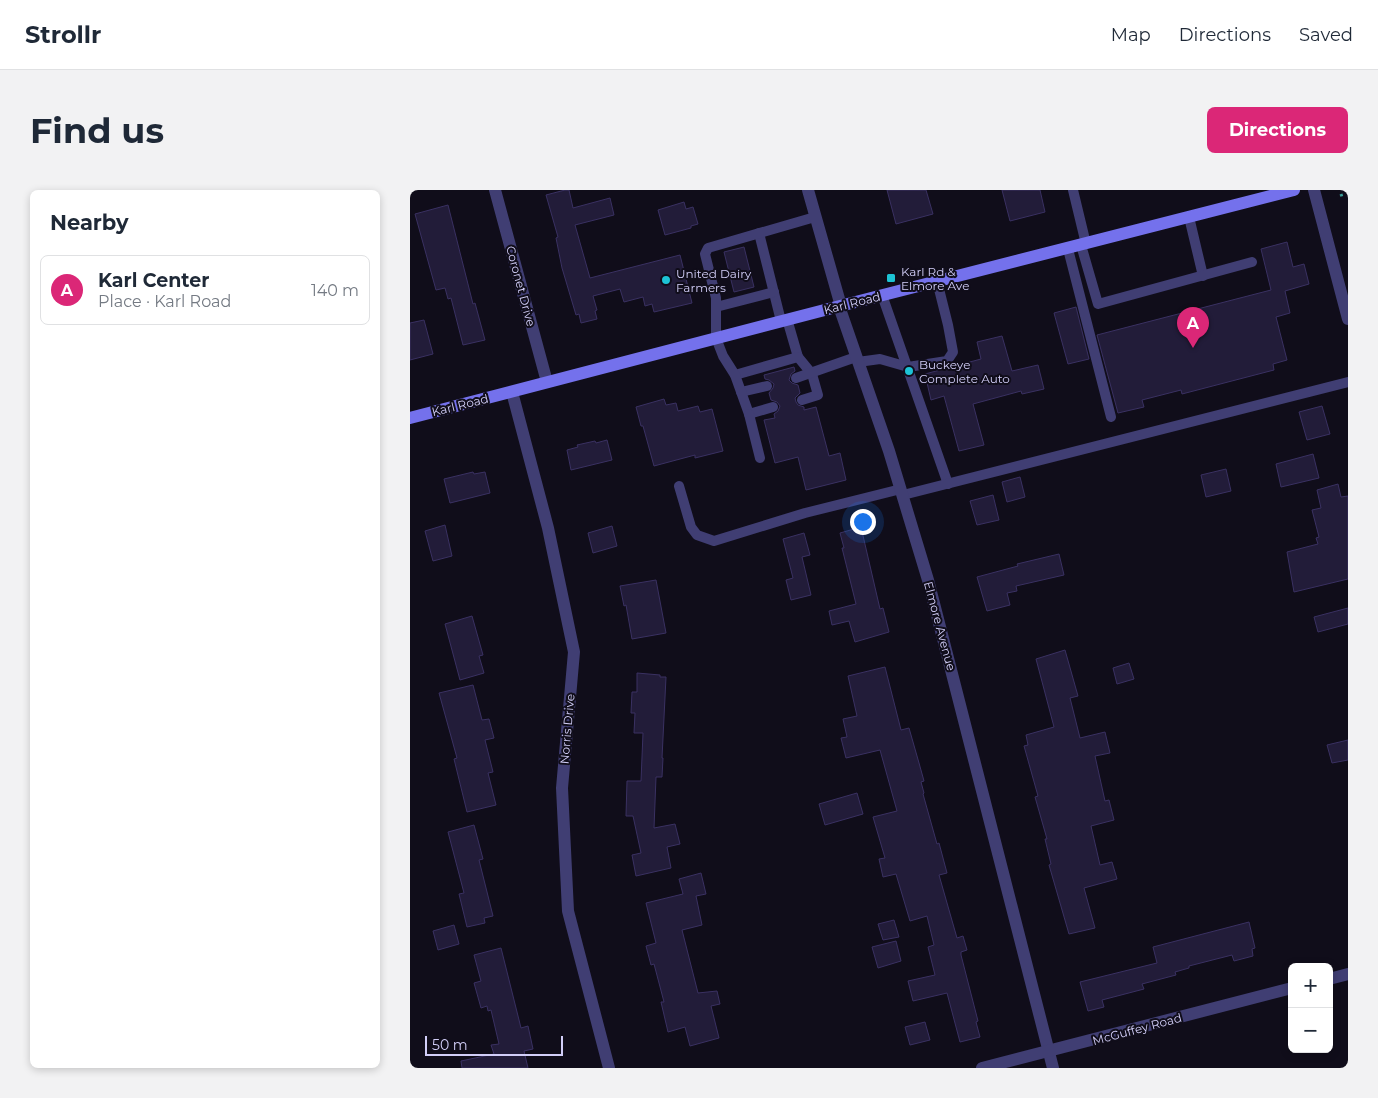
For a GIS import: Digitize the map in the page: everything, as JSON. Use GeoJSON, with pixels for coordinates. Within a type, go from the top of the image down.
{"type":"FeatureCollection","features":[{"type":"Feature","properties":{"kind":"main road","name":"Karl Road"},"geometry":{"type":"LineString","coordinates":[[410,418],[1294,190]]}},
{"type":"Feature","properties":{"kind":"street","name":"Coronet Drive"},"geometry":{"type":"LineString","coordinates":[[494,190],[547,382]]}},
{"type":"Feature","properties":{"kind":"street","name":"Elmore Avenue"},"geometry":{"type":"LineString","coordinates":[[808,190],[840,306],[889,451],[930,587],[1053,1068]]}},
{"type":"Feature","properties":{"kind":"street"},"geometry":{"type":"LineString","coordinates":[[1314,190],[1348,319]]}},
{"type":"Feature","properties":{"kind":"street","name":"Norris Drive"},"geometry":{"type":"LineString","coordinates":[[512,392],[548,528],[574,652],[562,788],[568,911],[609,1068]]}},
{"type":"Feature","properties":{"kind":"street"},"geometry":{"type":"LineString","coordinates":[[1333,978],[1348,974]]}},
{"type":"Feature","properties":{"kind":"street","name":"McGuffey Road"},"geometry":{"type":"LineString","coordinates":[[982,1068],[1288,989]]}},
{"type":"Feature","properties":{"kind":"lane"},"geometry":{"type":"LineString","coordinates":[[1073,190],[1098,304],[1252,262]]}},
{"type":"Feature","properties":{"kind":"lane"},"geometry":{"type":"LineString","coordinates":[[760,458],[742,392],[735,375],[723,356],[716,338],[716,298],[705,254],[708,248],[815,217]]}},
{"type":"Feature","properties":{"kind":"lane"},"geometry":{"type":"LineString","coordinates":[[1189,217],[1203,276]]}},
{"type":"Feature","properties":{"kind":"lane"},"geometry":{"type":"LineString","coordinates":[[760,233],[774,292],[784,320],[798,357],[812,374],[818,395],[802,400]]}},
{"type":"Feature","properties":{"kind":"lane"},"geometry":{"type":"LineString","coordinates":[[1068,249],[1110,417]]}},
{"type":"Feature","properties":{"kind":"lane"},"geometry":{"type":"LineString","coordinates":[[796,378],[812,374],[838,363],[857,360],[880,359],[908,367],[947,361],[953,352],[937,281]]}},
{"type":"Feature","properties":{"kind":"lane"},"geometry":{"type":"LineString","coordinates":[[716,307],[774,292]]}},
{"type":"Feature","properties":{"kind":"lane"},"geometry":{"type":"LineString","coordinates":[[882,295],[948,484]]}},
{"type":"Feature","properties":{"kind":"lane"},"geometry":{"type":"LineString","coordinates":[[735,375],[798,357]]}},
{"type":"Feature","properties":{"kind":"lane"},"geometry":{"type":"LineString","coordinates":[[679,486],[691,526],[697,535],[714,541],[805,512],[948,484],[1348,382]]}},
{"type":"Feature","properties":{"kind":"lane"},"geometry":{"type":"LineString","coordinates":[[742,392],[767,386]]}},
{"type":"Feature","properties":{"kind":"lane"},"geometry":{"type":"LineString","coordinates":[[749,414],[772,407]]}},
{"type":"Feature","properties":{"kind":"building"},"geometry":{"type":"Polygon","coordinates":[[[569,190],[573,208],[610,198],[614,215],[575,225],[590,278],[680,255],[692,303],[654,312],[652,304],[645,306],[643,297],[624,302],[620,289],[593,296],[597,310],[595,311],[597,319],[581,323],[579,314],[576,315],[562,268],[556,238],[558,237],[546,195],[569,190]]]}},
{"type":"Feature","properties":{"kind":"building"},"geometry":{"type":"Polygon","coordinates":[[[887,190],[926,190],[933,214],[896,224],[887,190]]]}},
{"type":"Feature","properties":{"kind":"building"},"geometry":{"type":"Polygon","coordinates":[[[1002,190],[1040,190],[1045,212],[1010,221],[1002,190]]]}},
{"type":"Feature","properties":{"kind":"building"},"geometry":{"type":"Polygon","coordinates":[[[684,202],[686,209],[693,207],[698,224],[691,226],[691,228],[665,235],[658,210],[684,202]]]}},
{"type":"Feature","properties":{"kind":"building"},"geometry":{"type":"Polygon","coordinates":[[[448,205],[473,304],[475,303],[485,340],[463,345],[451,298],[448,299],[445,288],[436,290],[415,214],[448,205]]]}},
{"type":"Feature","properties":{"kind":"building"},"geometry":{"type":"Polygon","coordinates":[[[1287,242],[1293,267],[1304,264],[1309,284],[1285,291],[1290,313],[1276,317],[1287,360],[1273,364],[1274,370],[1182,394],[1181,390],[1142,400],[1144,407],[1118,413],[1097,335],[1271,290],[1261,249],[1287,242]]]}},
{"type":"Feature","properties":{"kind":"building","name":"United Dairy Farmers"},"geometry":{"type":"Polygon","coordinates":[[[744,247],[754,287],[734,292],[724,252],[744,247]]]}},
{"type":"Feature","properties":{"kind":"building"},"geometry":{"type":"Polygon","coordinates":[[[1076,307],[1089,359],[1068,364],[1054,313],[1076,307]]]}},
{"type":"Feature","properties":{"kind":"building"},"geometry":{"type":"Polygon","coordinates":[[[424,320],[433,354],[410,360],[410,323],[424,320]]]}},
{"type":"Feature","properties":{"kind":"building"},"geometry":{"type":"Polygon","coordinates":[[[1002,336],[1012,371],[1038,365],[1044,389],[1022,394],[1021,391],[973,404],[984,445],[959,451],[944,396],[931,400],[925,374],[981,359],[977,342],[1002,336]]]}},
{"type":"Feature","properties":{"kind":"building"},"geometry":{"type":"Polygon","coordinates":[[[794,367],[795,371],[791,374],[789,380],[798,385],[800,393],[795,398],[796,402],[804,407],[804,410],[816,407],[829,456],[840,453],[846,480],[806,490],[798,457],[775,463],[764,420],[775,418],[774,414],[780,406],[777,402],[771,400],[769,393],[774,384],[765,379],[764,375],[794,367]]]}},
{"type":"Feature","properties":{"kind":"building"},"geometry":{"type":"Polygon","coordinates":[[[664,399],[666,405],[676,403],[678,411],[698,406],[700,412],[712,409],[723,451],[695,458],[695,455],[654,466],[636,407],[664,399]]]}},
{"type":"Feature","properties":{"kind":"building"},"geometry":{"type":"Polygon","coordinates":[[[1322,406],[1330,434],[1307,440],[1299,412],[1322,406]]]}},
{"type":"Feature","properties":{"kind":"building"},"geometry":{"type":"Polygon","coordinates":[[[607,440],[612,460],[571,470],[567,450],[578,447],[577,445],[607,440]]]}},
{"type":"Feature","properties":{"kind":"building"},"geometry":{"type":"Polygon","coordinates":[[[1313,454],[1319,478],[1281,487],[1276,464],[1313,454]]]}},
{"type":"Feature","properties":{"kind":"building"},"geometry":{"type":"Polygon","coordinates":[[[1226,469],[1231,491],[1206,497],[1201,475],[1226,469]]]}},
{"type":"Feature","properties":{"kind":"building"},"geometry":{"type":"Polygon","coordinates":[[[473,472],[474,474],[485,472],[490,493],[450,503],[444,479],[473,472]]]}},
{"type":"Feature","properties":{"kind":"building"},"geometry":{"type":"Polygon","coordinates":[[[1020,477],[1025,497],[1007,502],[1002,482],[1020,477]]]}},
{"type":"Feature","properties":{"kind":"building"},"geometry":{"type":"Polygon","coordinates":[[[1338,484],[1341,497],[1348,496],[1348,579],[1294,592],[1287,552],[1318,544],[1316,538],[1319,537],[1312,510],[1321,508],[1317,490],[1338,484]]]}},
{"type":"Feature","properties":{"kind":"building"},"geometry":{"type":"Polygon","coordinates":[[[993,495],[999,520],[977,525],[970,501],[993,495]]]}},
{"type":"Feature","properties":{"kind":"building"},"geometry":{"type":"Polygon","coordinates":[[[445,525],[452,556],[433,561],[425,531],[445,525]]]}},
{"type":"Feature","properties":{"kind":"building"},"geometry":{"type":"Polygon","coordinates":[[[612,526],[617,546],[593,553],[588,533],[612,526]]]}},
{"type":"Feature","properties":{"kind":"building"},"geometry":{"type":"Polygon","coordinates":[[[861,527],[880,609],[883,608],[889,632],[855,642],[849,621],[832,625],[829,611],[856,604],[840,533],[861,527]]]}},
{"type":"Feature","properties":{"kind":"building"},"geometry":{"type":"Polygon","coordinates":[[[804,533],[810,555],[802,557],[811,595],[791,600],[786,580],[793,578],[783,539],[804,533]]]}},
{"type":"Feature","properties":{"kind":"building"},"geometry":{"type":"Polygon","coordinates":[[[1059,554],[1064,575],[1016,586],[1017,591],[1007,593],[1010,605],[987,611],[977,577],[1018,566],[1017,564],[1059,554]]]}},
{"type":"Feature","properties":{"kind":"building"},"geometry":{"type":"Polygon","coordinates":[[[656,580],[666,633],[632,639],[626,605],[624,606],[620,586],[656,580]]]}},
{"type":"Feature","properties":{"kind":"building"},"geometry":{"type":"Polygon","coordinates":[[[1348,608],[1348,624],[1318,632],[1314,617],[1348,608]]]}},
{"type":"Feature","properties":{"kind":"building"},"geometry":{"type":"Polygon","coordinates":[[[472,616],[483,655],[479,656],[484,673],[460,680],[445,624],[472,616]]]}},
{"type":"Feature","properties":{"kind":"building"},"geometry":{"type":"Polygon","coordinates":[[[1065,650],[1078,696],[1070,698],[1080,738],[1105,732],[1110,753],[1095,756],[1105,801],[1109,800],[1114,820],[1091,826],[1100,865],[1112,862],[1117,879],[1084,888],[1095,928],[1069,934],[1049,865],[1051,864],[1045,839],[1047,839],[1035,797],[1038,796],[1024,746],[1028,745],[1026,735],[1054,727],[1036,659],[1065,650]]]}},
{"type":"Feature","properties":{"kind":"building"},"geometry":{"type":"Polygon","coordinates":[[[1129,663],[1134,679],[1117,684],[1113,668],[1129,663]]]}},
{"type":"Feature","properties":{"kind":"building"},"geometry":{"type":"Polygon","coordinates":[[[885,667],[901,730],[909,728],[924,781],[921,782],[923,794],[947,873],[939,875],[957,938],[963,936],[967,950],[961,952],[961,955],[978,1021],[976,1022],[980,1037],[960,1042],[947,993],[913,1001],[908,981],[935,975],[928,947],[934,945],[927,916],[910,921],[896,874],[883,877],[879,859],[885,858],[873,817],[897,811],[880,750],[846,758],[841,738],[847,737],[843,719],[857,716],[848,676],[885,667]]]}},
{"type":"Feature","properties":{"kind":"building"},"geometry":{"type":"Polygon","coordinates":[[[637,673],[666,677],[662,777],[656,777],[654,828],[675,824],[680,844],[667,847],[671,868],[636,876],[632,855],[641,853],[633,816],[626,816],[627,781],[641,781],[643,733],[634,733],[635,713],[631,713],[632,692],[637,692],[637,673]]]}},
{"type":"Feature","properties":{"kind":"building"},"geometry":{"type":"Polygon","coordinates":[[[473,685],[482,720],[489,719],[494,738],[485,740],[493,772],[488,773],[496,805],[467,812],[454,759],[457,758],[439,693],[473,685]]]}},
{"type":"Feature","properties":{"kind":"building"},"geometry":{"type":"Polygon","coordinates":[[[1348,740],[1348,760],[1332,763],[1327,745],[1348,740]]]}},
{"type":"Feature","properties":{"kind":"building"},"geometry":{"type":"Polygon","coordinates":[[[857,793],[863,814],[825,825],[819,804],[857,793]]]}},
{"type":"Feature","properties":{"kind":"building"},"geometry":{"type":"Polygon","coordinates":[[[474,825],[483,859],[479,860],[493,916],[484,918],[485,923],[467,927],[459,894],[464,893],[448,832],[474,825]]]}},
{"type":"Feature","properties":{"kind":"building"},"geometry":{"type":"Polygon","coordinates":[[[701,873],[706,894],[696,896],[702,925],[682,930],[698,993],[717,991],[720,1004],[711,1006],[719,1038],[690,1046],[685,1027],[668,1032],[661,1002],[664,1002],[654,964],[651,965],[646,946],[656,943],[646,903],[683,894],[679,879],[701,873]]]}},
{"type":"Feature","properties":{"kind":"building"},"geometry":{"type":"Polygon","coordinates":[[[894,920],[899,937],[883,940],[878,924],[894,920]]]}},
{"type":"Feature","properties":{"kind":"building"},"geometry":{"type":"Polygon","coordinates":[[[1249,922],[1255,948],[1252,949],[1253,956],[1234,961],[1232,955],[1189,966],[1189,968],[1175,972],[1176,975],[1142,984],[1144,989],[1102,1000],[1104,1007],[1088,1011],[1080,982],[1157,963],[1153,947],[1249,922]]]}},
{"type":"Feature","properties":{"kind":"building"},"geometry":{"type":"Polygon","coordinates":[[[454,925],[459,944],[438,950],[433,931],[454,925]]]}},
{"type":"Feature","properties":{"kind":"building"},"geometry":{"type":"Polygon","coordinates":[[[896,941],[901,961],[878,968],[872,947],[896,941]]]}},
{"type":"Feature","properties":{"kind":"building"},"geometry":{"type":"Polygon","coordinates":[[[501,948],[521,1028],[528,1026],[533,1049],[524,1051],[528,1068],[462,1068],[461,1061],[494,1054],[491,1045],[499,1044],[491,1010],[488,1011],[487,1006],[481,1008],[474,983],[481,981],[474,955],[501,948]]]}},
{"type":"Feature","properties":{"kind":"building"},"geometry":{"type":"Polygon","coordinates":[[[925,1022],[930,1040],[910,1045],[905,1027],[925,1022]]]}},
{"type":"Feature","properties":{"kind":"place","name":"Karl Rd & Elmore Ave"},"geometry":{"type":"Point","coordinates":[891,278]}},
{"type":"Feature","properties":{"kind":"place","name":"United Dairy Farmers"},"geometry":{"type":"Point","coordinates":[666,280]}},
{"type":"Feature","properties":{"kind":"place","name":"Karl Center"},"geometry":{"type":"Point","coordinates":[1193,348]}},
{"type":"Feature","properties":{"kind":"place","name":"Buckeye Complete Auto"},"geometry":{"type":"Point","coordinates":[909,371]}}]}
